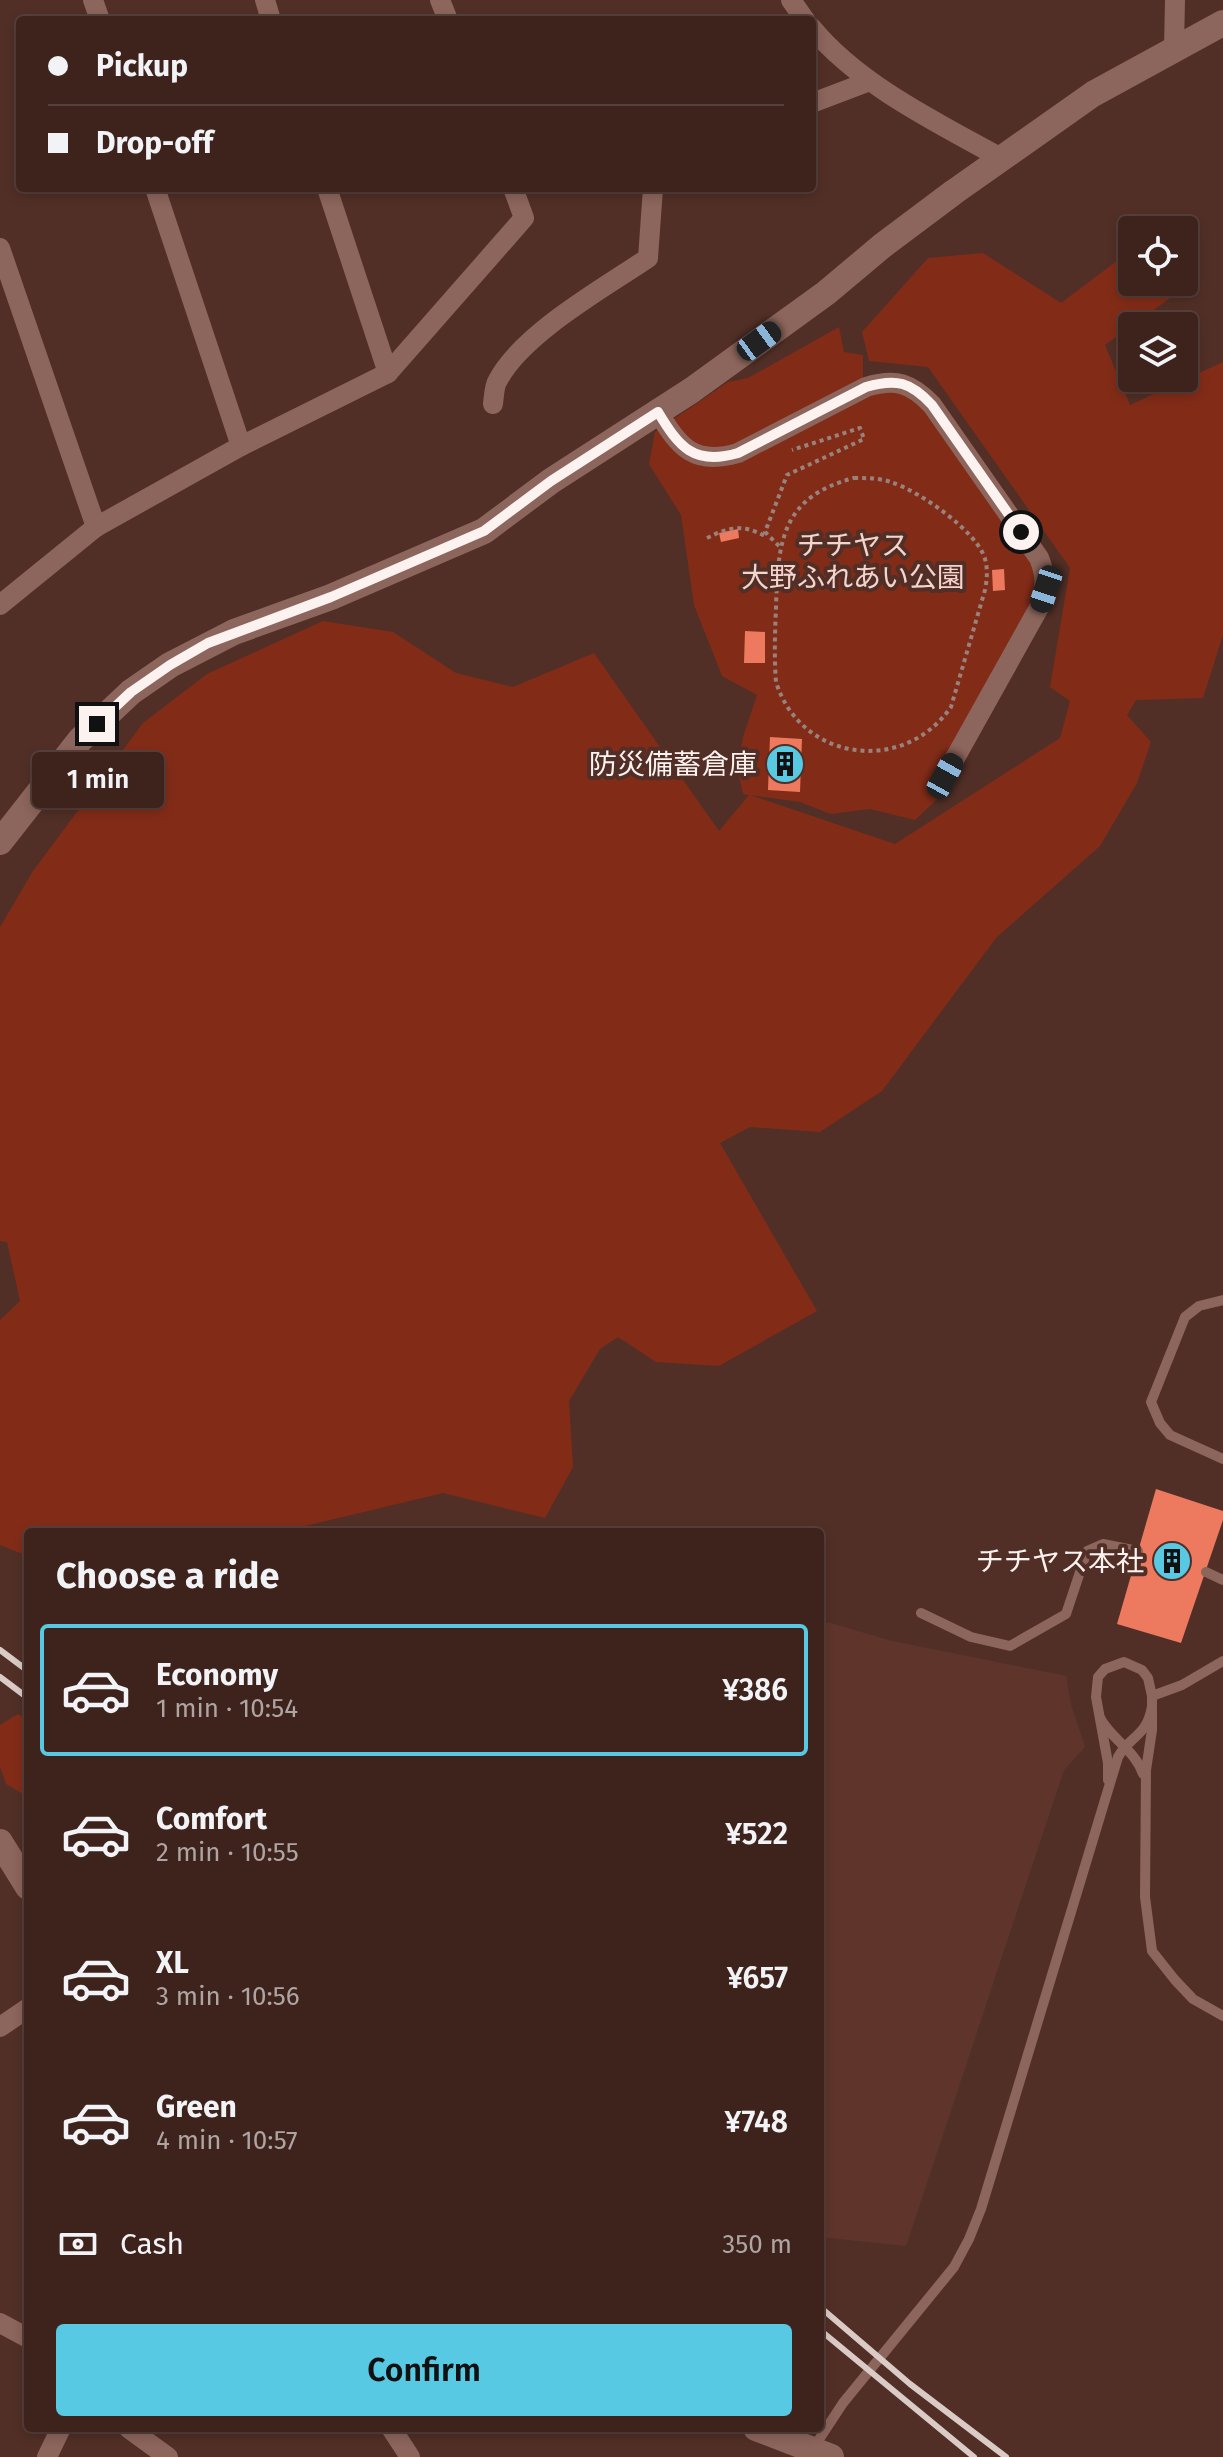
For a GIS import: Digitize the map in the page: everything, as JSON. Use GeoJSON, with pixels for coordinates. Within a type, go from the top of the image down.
{"type":"FeatureCollection","features":[{"type":"Feature","properties":{"kind":"street"},"geometry":{"type":"LineString","coordinates":[[1174,48],[1175,0]]}},
{"type":"Feature","properties":{"kind":"street"},"geometry":{"type":"LineString","coordinates":[[0,842],[80,740],[131,692],[170,665],[234,632],[331,597],[484,531],[551,481],[658,412],[826,293],[882,246],[1093,94],[1223,23]]}},
{"type":"Feature","properties":{"kind":"street"},"geometry":{"type":"LineString","coordinates":[[816,33],[870,81],[1001,158]]}},
{"type":"Feature","properties":{"kind":"street"},"geometry":{"type":"LineString","coordinates":[[816,101],[870,81]]}},
{"type":"Feature","properties":{"kind":"street"},"geometry":{"type":"LineString","coordinates":[[156,192],[241,446]]}},
{"type":"Feature","properties":{"kind":"street"},"geometry":{"type":"LineString","coordinates":[[328,192],[388,373]]}},
{"type":"Feature","properties":{"kind":"street"},"geometry":{"type":"LineString","coordinates":[[0,605],[96,527],[241,446],[388,373],[524,218],[514,192]]}},
{"type":"Feature","properties":{"kind":"street"},"geometry":{"type":"LineString","coordinates":[[493,404],[496,382],[517,354],[551,324],[648,258],[653,192]]}},
{"type":"Feature","properties":{"kind":"street"},"geometry":{"type":"LineString","coordinates":[[0,248],[96,527]]}},
{"type":"Feature","properties":{"kind":"street"},"geometry":{"type":"LineString","coordinates":[[658,412],[684,448],[701,457],[720,458],[738,453],[866,387],[884,382],[903,384],[920,391],[932,405],[1039,558],[1045,572],[1046,589],[1041,604],[945,776]]}},
{"type":"Feature","properties":{"kind":"street"},"geometry":{"type":"LineString","coordinates":[[0,1842],[24,1881]]}},
{"type":"Feature","properties":{"kind":"street"},"geometry":{"type":"LineString","coordinates":[[0,2027],[24,2011]]}},
{"type":"Feature","properties":{"kind":"street"},"geometry":{"type":"LineString","coordinates":[[0,2323],[24,2336]]}},
{"type":"Feature","properties":{"kind":"street"},"geometry":{"type":"LineString","coordinates":[[47,2457],[59,2432]]}},
{"type":"Feature","properties":{"kind":"street"},"geometry":{"type":"LineString","coordinates":[[134,2432],[168,2457]]}},
{"type":"Feature","properties":{"kind":"street"},"geometry":{"type":"LineString","coordinates":[[394,2432],[410,2457]]}},
{"type":"Feature","properties":{"kind":"street"},"geometry":{"type":"LineString","coordinates":[[767,2432],[822,2453]]}},
{"type":"Feature","properties":{"kind":"lane"},"geometry":{"type":"LineString","coordinates":[[1219,1455],[1170,1435],[1160,1423],[1151,1402],[1185,1317],[1199,1306],[1223,1300]]}},
{"type":"Feature","properties":{"kind":"lane"},"geometry":{"type":"LineString","coordinates":[[921,1613],[971,1637],[1010,1646],[1066,1614],[1087,1551],[1103,1544],[1138,1551]]}},
{"type":"Feature","properties":{"kind":"lane"},"geometry":{"type":"LineString","coordinates":[[1206,1572],[1223,1580]]}},
{"type":"Feature","properties":{"kind":"lane"},"geometry":{"type":"LineString","coordinates":[[822,2453],[843,2403],[948,2275],[969,2239],[981,2209],[1118,1757],[1144,1730],[1152,1701],[1223,1661]]}},
{"type":"Feature","properties":{"kind":"lane"},"geometry":{"type":"LineString","coordinates":[[1105,1802],[1108,1763],[1096,1697],[1098,1677],[1114,1664],[1124,1662],[1142,1670],[1148,1678],[1152,1701],[1146,1790],[1145,1897],[1152,1951],[1193,1999],[1223,2016]]}},
{"type":"Feature","properties":{"kind":"lane"},"geometry":{"type":"LineString","coordinates":[[1096,1697],[1101,1720],[1141,1768],[1146,1790]]}},
{"type":"Feature","properties":{"kind":"path"},"geometry":{"type":"LineString","coordinates":[[767,537],[765,526],[787,475],[864,439],[860,428],[786,452]]}},
{"type":"Feature","properties":{"kind":"path"},"geometry":{"type":"LineString","coordinates":[[854,478],[872,478],[896,484],[920,496],[977,543],[986,565],[985,590],[951,707],[941,722],[927,734],[894,748],[852,748],[817,738],[790,715],[781,699],[774,664],[779,546],[794,515],[821,490],[854,478]]}},
{"type":"Feature","properties":{"kind":"path"},"geometry":{"type":"LineString","coordinates":[[707,538],[734,527],[749,528],[779,546]]}},
{"type":"Feature","properties":{"kind":"shaded area"},"geometry":{"type":"Polygon","coordinates":[[[827,1622],[892,1641],[1066,1676],[1071,1705],[1085,1747],[1064,1770],[906,2246],[824,2237],[824,1624],[827,1622]]]}},
{"type":"Feature","properties":{"kind":"green space","name":"チチヤス 大野ふれあい公園"},"geometry":{"type":"Polygon","coordinates":[[[983,253],[1061,303],[1118,260],[1118,296],[1173,296],[1151,312],[1118,312],[1118,336],[1105,345],[1118,376],[1118,392],[1125,392],[1130,405],[1158,392],[1198,392],[1198,374],[1223,362],[1223,635],[1203,698],[1136,700],[1127,715],[1151,742],[1137,783],[1100,846],[996,938],[882,1091],[820,1132],[750,1127],[720,1143],[817,1311],[719,1366],[656,1362],[618,1337],[600,1349],[569,1401],[573,1467],[545,1518],[443,1493],[297,1528],[24,1528],[24,1554],[0,1545],[0,1320],[20,1301],[7,1242],[0,1241],[0,927],[33,871],[143,723],[207,674],[323,621],[393,632],[456,673],[513,687],[594,653],[719,831],[749,795],[743,794],[737,768],[743,737],[757,695],[722,676],[694,605],[681,515],[649,464],[655,432],[728,382],[748,378],[839,327],[844,352],[863,355],[863,378],[886,373],[905,375],[923,383],[940,399],[1048,553],[1054,574],[1053,593],[1049,608],[954,781],[915,820],[870,809],[831,814],[800,802],[750,795],[895,844],[1060,738],[1070,701],[1050,687],[1070,568],[928,367],[869,361],[862,332],[928,258],[983,253]]]}},
{"type":"Feature","properties":{"kind":"green space"},"geometry":{"type":"Polygon","coordinates":[[[18,1714],[24,1718],[24,1795],[6,1784],[0,1767],[0,1725],[18,1714]]]}},
{"type":"Feature","properties":{"kind":"building"},"geometry":{"type":"Polygon","coordinates":[[[738,529],[739,538],[721,542],[719,533],[738,529]]]}},
{"type":"Feature","properties":{"kind":"building"},"geometry":{"type":"Polygon","coordinates":[[[1004,569],[1005,590],[993,591],[992,570],[1004,569]]]}},
{"type":"Feature","properties":{"kind":"building"},"geometry":{"type":"Polygon","coordinates":[[[745,631],[765,632],[765,663],[744,663],[745,631]]]}},
{"type":"Feature","properties":{"kind":"building","name":"防災備蓄倉庫"},"geometry":{"type":"Polygon","coordinates":[[[770,737],[802,739],[800,792],[768,790],[770,737]]]}},
{"type":"Feature","properties":{"kind":"building","name":"チチヤス本社"},"geometry":{"type":"Polygon","coordinates":[[[1156,1489],[1223,1511],[1223,1520],[1181,1643],[1117,1624],[1156,1489]]]}},
{"type":"Feature","properties":{"kind":"railway"},"geometry":{"type":"LineString","coordinates":[[0,1650],[24,1668]]}},
{"type":"Feature","properties":{"kind":"railway"},"geometry":{"type":"LineString","coordinates":[[0,1677],[24,1695]]}},
{"type":"Feature","properties":{"kind":"railway"},"geometry":{"type":"LineString","coordinates":[[824,2310],[910,2384],[1006,2457]]}},
{"type":"Feature","properties":{"kind":"railway"},"geometry":{"type":"LineString","coordinates":[[824,2333],[974,2457]]}},
{"type":"Feature","properties":{"kind":"place","name":"防災備蓄倉庫"},"geometry":{"type":"Point","coordinates":[785,764]}},
{"type":"Feature","properties":{"kind":"place","name":"チチヤス本社"},"geometry":{"type":"Point","coordinates":[1172,1561]}},
{"type":"Feature","properties":{"kind":"route"},"geometry":{"type":"LineString","coordinates":[[97,724],[131,692],[208,643],[331,597],[484,531],[551,481],[658,412],[684,448],[701,457],[720,458],[738,453],[866,387],[884,382],[903,384],[920,391],[932,405],[1021,532]]}}]}
